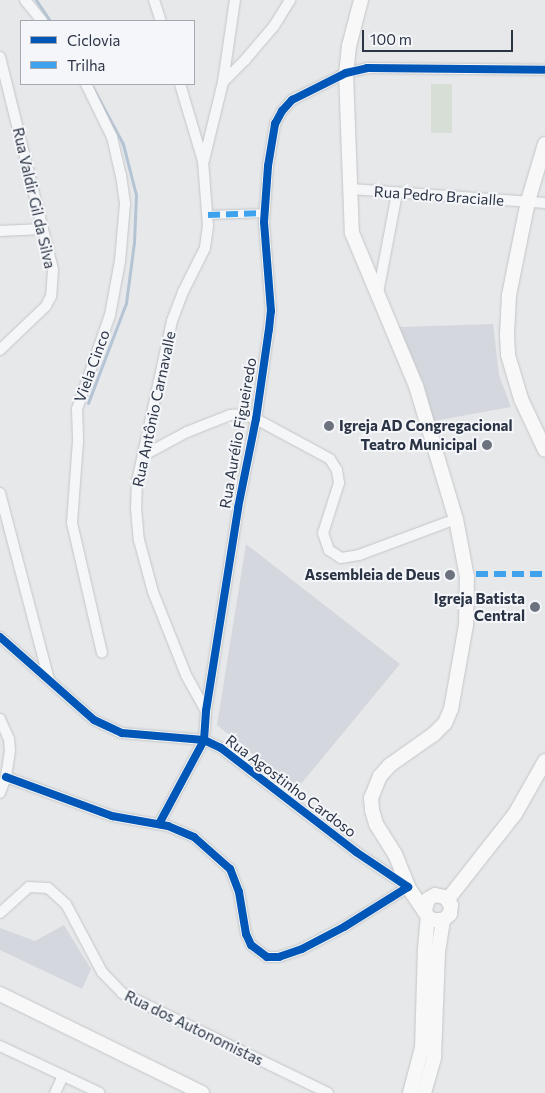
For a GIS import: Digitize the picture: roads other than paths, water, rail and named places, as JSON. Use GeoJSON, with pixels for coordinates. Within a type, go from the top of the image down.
{"type":"FeatureCollection","features":[{"type":"Feature","properties":{"kind":"main road"},"geometry":{"type":"LineString","coordinates":[[361,0],[346,72],[352,233],[416,386],[456,519],[467,577],[466,616],[451,709],[445,723],[434,734],[390,765],[380,776],[371,798],[372,810],[376,824],[395,854],[408,888],[426,913],[436,921],[443,920]]}},
{"type":"Feature","properties":{"kind":"main road"},"geometry":{"type":"LineString","coordinates":[[545,144],[528,201],[508,296],[507,335],[508,355],[521,399],[545,450]]}},
{"type":"Feature","properties":{"kind":"main road"},"geometry":{"type":"LineString","coordinates":[[410,1093],[422,1048],[428,899],[441,897],[515,814],[545,761]]}},
{"type":"Feature","properties":{"kind":"main road"},"geometry":{"type":"LineString","coordinates":[[408,888],[441,897],[451,910],[443,920],[438,952],[434,1057],[424,1093]]}},
{"type":"Feature","properties":{"kind":"main road"},"geometry":{"type":"LineString","coordinates":[[0,994],[202,1093]]}},
{"type":"Feature","properties":{"kind":"main road"},"geometry":{"type":"LineString","coordinates":[[173,1093],[189,1087]]}},
{"type":"Feature","properties":{"kind":"street"},"geometry":{"type":"LineString","coordinates":[[25,0],[41,20]]}},
{"type":"Feature","properties":{"kind":"street"},"geometry":{"type":"LineString","coordinates":[[154,0],[161,20]]}},
{"type":"Feature","properties":{"kind":"street"},"geometry":{"type":"LineString","coordinates":[[203,161],[223,82],[236,0]]}},
{"type":"Feature","properties":{"kind":"street"},"geometry":{"type":"LineString","coordinates":[[223,82],[262,40],[290,0]]}},
{"type":"Feature","properties":{"kind":"street","name":"Rua Valdir Gil da Silva"},"geometry":{"type":"LineString","coordinates":[[0,57],[53,270],[51,296],[39,314],[0,350]]}},
{"type":"Feature","properties":{"kind":"street","name":"Rua Aurélio Figueiredo"},"geometry":{"type":"LineString","coordinates":[[159,824],[204,740],[206,711],[238,508],[256,419],[271,312],[265,213],[268,166],[275,124],[282,111],[292,100],[346,72],[374,68],[545,70]]}},
{"type":"Feature","properties":{"kind":"street","name":"Viela Cinco"},"geometry":{"type":"LineString","coordinates":[[86,85],[112,137],[121,175],[124,204],[120,261],[110,315],[76,409],[78,441],[72,523],[102,653]]}},
{"type":"Feature","properties":{"kind":"street"},"geometry":{"type":"LineString","coordinates":[[180,85],[203,161]]}},
{"type":"Feature","properties":{"kind":"street","name":"Rua Antônio Carnavalle"},"geometry":{"type":"LineString","coordinates":[[203,161],[208,215],[205,248],[183,292],[172,321],[137,481],[136,508],[142,555],[153,592],[168,634],[186,675],[206,711]]}},
{"type":"Feature","properties":{"kind":"street","name":"Rua Pedro Bracialle"},"geometry":{"type":"LineString","coordinates":[[351,189],[545,203]]}},
{"type":"Feature","properties":{"kind":"street"},"geometry":{"type":"LineString","coordinates":[[378,293],[397,193]]}},
{"type":"Feature","properties":{"kind":"street"},"geometry":{"type":"LineString","coordinates":[[208,215],[265,213]]}},
{"type":"Feature","properties":{"kind":"street"},"geometry":{"type":"LineString","coordinates":[[0,231],[43,229]]}},
{"type":"Feature","properties":{"kind":"street"},"geometry":{"type":"LineString","coordinates":[[144,455],[187,432],[230,414],[243,414],[256,419],[330,459],[337,470],[339,483],[323,534],[325,543],[334,556],[341,558],[359,555],[456,519]]}},
{"type":"Feature","properties":{"kind":"street"},"geometry":{"type":"LineString","coordinates":[[0,493],[49,680]]}},
{"type":"Feature","properties":{"kind":"street","name":"Rua Agostinho Cardoso"},"geometry":{"type":"LineString","coordinates":[[0,637],[94,720],[109,728],[143,736],[204,740],[221,748],[356,852],[408,888]]}},
{"type":"Feature","properties":{"kind":"street"},"geometry":{"type":"LineString","coordinates":[[0,719],[9,739],[10,751],[6,777],[0,793]]}},
{"type":"Feature","properties":{"kind":"street"},"geometry":{"type":"LineString","coordinates":[[6,777],[112,816],[159,824],[180,830],[194,837],[230,869],[239,892],[246,934],[251,945],[267,957],[279,957],[302,949],[408,888]]}},
{"type":"Feature","properties":{"kind":"street","name":"Rua dos Autonomistas"},"geometry":{"type":"LineString","coordinates":[[0,913],[29,887],[48,888],[66,904],[102,972],[122,993],[328,1093]]}},
{"type":"Feature","properties":{"kind":"street"},"geometry":{"type":"LineString","coordinates":[[0,1046],[100,1093]]}},
{"type":"Feature","properties":{"kind":"street"},"geometry":{"type":"LineString","coordinates":[[55,1093],[63,1076]]}},
{"type":"Feature","properties":{"kind":"waterway"},"geometry":{"type":"LineString","coordinates":[[36,0],[49,20]]}},
{"type":"Feature","properties":{"kind":"waterway"},"geometry":{"type":"LineString","coordinates":[[88,403],[126,303],[134,242],[136,195],[123,144],[93,88]]}},
{"type":"Feature","properties":{"kind":"place","name":"Igreja AD Congregacional"},"geometry":{"type":"Point","coordinates":[329,426]}},
{"type":"Feature","properties":{"kind":"place","name":"Teatro Municipal"},"geometry":{"type":"Point","coordinates":[487,445]}},
{"type":"Feature","properties":{"kind":"place","name":"Assembleia de Deus"},"geometry":{"type":"Point","coordinates":[450,575]}},
{"type":"Feature","properties":{"kind":"place","name":"Igreja Batista Central"},"geometry":{"type":"Point","coordinates":[535,607]}}]}
